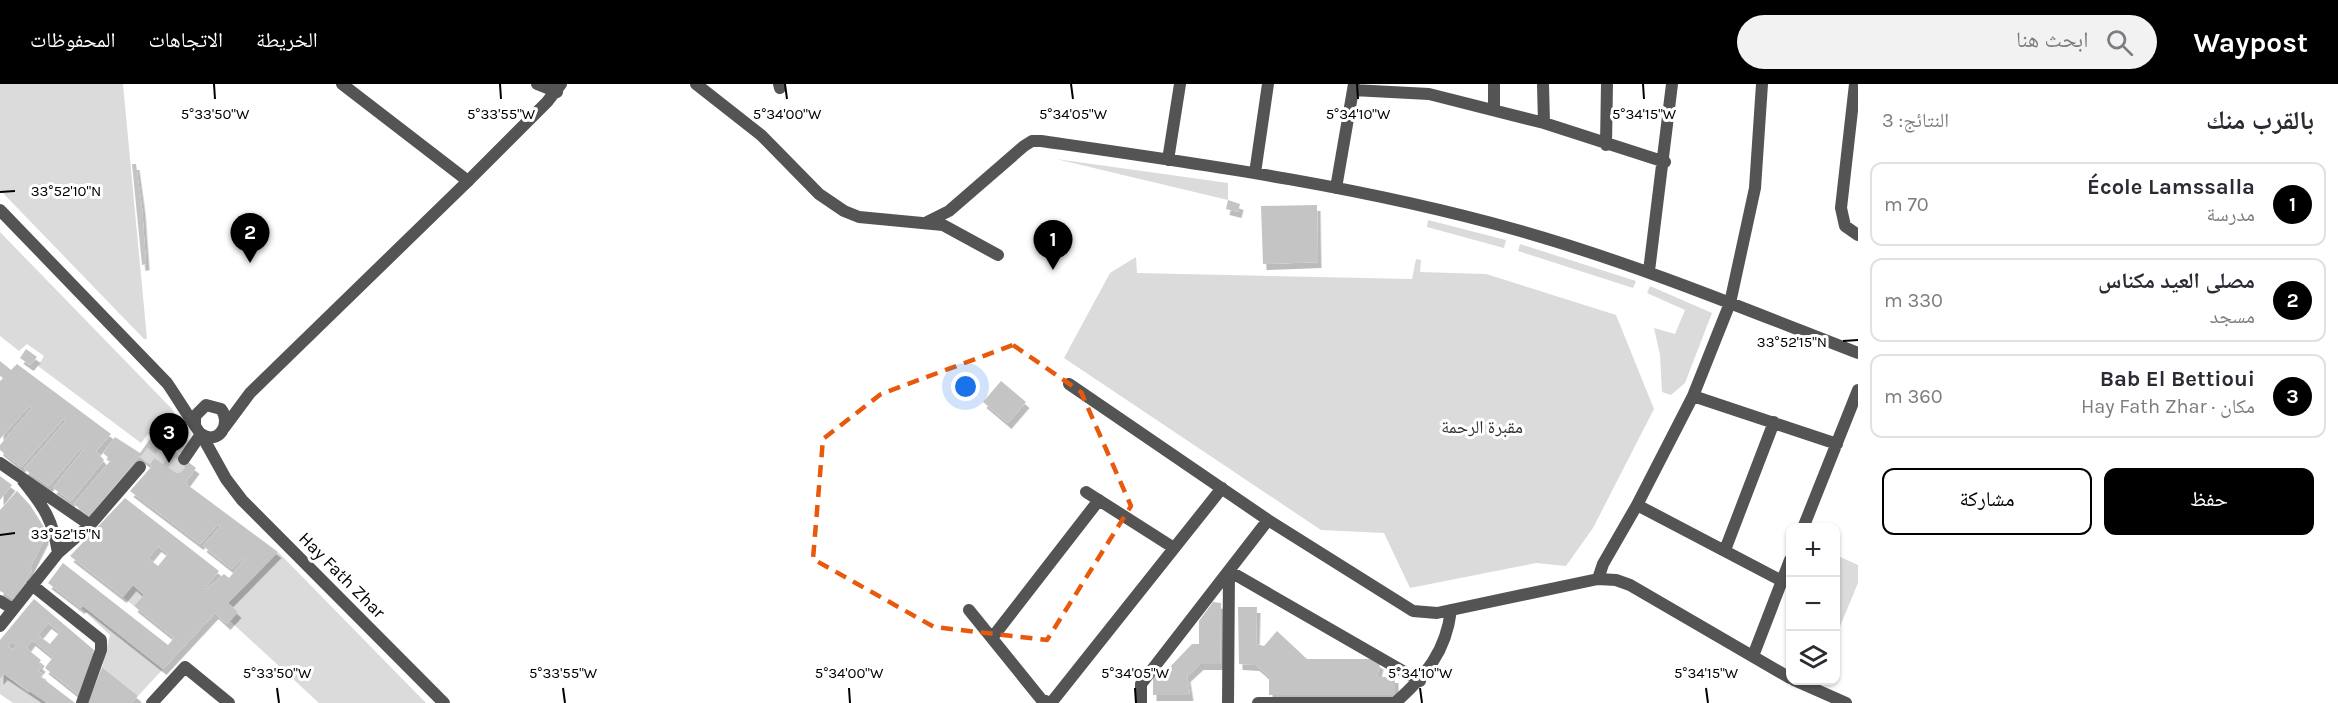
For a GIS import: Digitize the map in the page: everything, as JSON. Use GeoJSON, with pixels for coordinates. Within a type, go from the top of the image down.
{"type":"FeatureCollection","features":[{"type":"Feature","properties":{"kind":"street"},"geometry":{"type":"LineString","coordinates":[[342,84],[468,181]]}},
{"type":"Feature","properties":{"kind":"street"},"geometry":{"type":"LineString","coordinates":[[537,84],[559,88]]}},
{"type":"Feature","properties":{"kind":"street"},"geometry":{"type":"LineString","coordinates":[[696,84],[761,135],[819,195],[844,211],[859,217],[927,222],[957,231],[998,255]]}},
{"type":"Feature","properties":{"kind":"street"},"geometry":{"type":"LineString","coordinates":[[1168,160],[1179,84]]}},
{"type":"Feature","properties":{"kind":"street"},"geometry":{"type":"LineString","coordinates":[[1256,173],[1268,84]]}},
{"type":"Feature","properties":{"kind":"street"},"geometry":{"type":"LineString","coordinates":[[1494,84],[1494,110]]}},
{"type":"Feature","properties":{"kind":"street"},"geometry":{"type":"LineString","coordinates":[[1543,84],[1544,123]]}},
{"type":"Feature","properties":{"kind":"street"},"geometry":{"type":"LineString","coordinates":[[1606,145],[1607,84]]}},
{"type":"Feature","properties":{"kind":"street"},"geometry":{"type":"LineString","coordinates":[[1649,271],[1665,162],[1672,84]]}},
{"type":"Feature","properties":{"kind":"street"},"geometry":{"type":"LineString","coordinates":[[1599,579],[1603,564],[1637,505],[1693,396],[1730,303],[1755,188],[1762,84]]}},
{"type":"Feature","properties":{"kind":"street"},"geometry":{"type":"LineString","coordinates":[[1855,84],[1853,155],[1841,215],[1845,226],[1858,235]]}},
{"type":"Feature","properties":{"kind":"street"},"geometry":{"type":"LineString","coordinates":[[1336,188],[1354,87],[1430,89],[1665,162]]}},
{"type":"Feature","properties":{"kind":"street"},"geometry":{"type":"LineString","coordinates":[[219,467],[218,446],[224,429],[250,393],[468,181],[559,88]]}},
{"type":"Feature","properties":{"kind":"street"},"geometry":{"type":"LineString","coordinates":[[927,222],[949,211],[1032,141],[1168,160],[1336,188],[1516,230],[1649,271],[1858,353]]}},
{"type":"Feature","properties":{"kind":"street"},"geometry":{"type":"LineString","coordinates":[[0,210],[167,383],[187,397],[224,413],[224,429]]}},
{"type":"Feature","properties":{"kind":"street","name":"Hay Fath Zhar"},"geometry":{"type":"LineString","coordinates":[[167,383],[189,412],[225,479],[252,510],[444,703]]}},
{"type":"Feature","properties":{"kind":"street"},"geometry":{"type":"LineString","coordinates":[[1069,384],[1268,520],[1406,608],[1424,613],[1451,610],[1599,579],[1616,580],[1630,585],[1786,675]]}},
{"type":"Feature","properties":{"kind":"street"},"geometry":{"type":"LineString","coordinates":[[1805,523],[1858,390]]}},
{"type":"Feature","properties":{"kind":"street"},"geometry":{"type":"LineString","coordinates":[[184,459],[198,430],[197,411],[250,393]]}},
{"type":"Feature","properties":{"kind":"street"},"geometry":{"type":"LineString","coordinates":[[1693,396],[1837,444]]}},
{"type":"Feature","properties":{"kind":"street"},"geometry":{"type":"LineString","coordinates":[[1725,550],[1774,422]]}},
{"type":"Feature","properties":{"kind":"street"},"geometry":{"type":"LineString","coordinates":[[198,430],[212,437],[224,429]]}},
{"type":"Feature","properties":{"kind":"street"},"geometry":{"type":"LineString","coordinates":[[0,463],[90,525]]}},
{"type":"Feature","properties":{"kind":"street"},"geometry":{"type":"LineString","coordinates":[[0,626],[58,553],[90,525],[142,464]]}},
{"type":"Feature","properties":{"kind":"street"},"geometry":{"type":"LineString","coordinates":[[23,481],[48,513],[54,527],[58,553]]}},
{"type":"Feature","properties":{"kind":"street"},"geometry":{"type":"LineString","coordinates":[[969,610],[1041,699],[1050,703],[1221,488]]}},
{"type":"Feature","properties":{"kind":"street"},"geometry":{"type":"LineString","coordinates":[[1086,492],[1174,548]]}},
{"type":"Feature","properties":{"kind":"street"},"geometry":{"type":"LineString","coordinates":[[992,638],[1099,500]]}},
{"type":"Feature","properties":{"kind":"street"},"geometry":{"type":"LineString","coordinates":[[1637,505],[1782,581]]}},
{"type":"Feature","properties":{"kind":"street"},"geometry":{"type":"LineString","coordinates":[[1141,703],[1141,684],[1268,520]]}},
{"type":"Feature","properties":{"kind":"street"},"geometry":{"type":"LineString","coordinates":[[1229,571],[1420,681]]}},
{"type":"Feature","properties":{"kind":"street"},"geometry":{"type":"LineString","coordinates":[[1228,703],[1229,571]]}},
{"type":"Feature","properties":{"kind":"street"},"geometry":{"type":"LineString","coordinates":[[1753,656],[1786,572]]}},
{"type":"Feature","properties":{"kind":"street"},"geometry":{"type":"LineString","coordinates":[[32,585],[101,640],[101,650],[82,703]]}},
{"type":"Feature","properties":{"kind":"street"},"geometry":{"type":"LineString","coordinates":[[0,602],[13,609]]}},
{"type":"Feature","properties":{"kind":"street"},"geometry":{"type":"LineString","coordinates":[[1258,703],[1395,703],[1420,681],[1448,636],[1451,610]]}},
{"type":"Feature","properties":{"kind":"street"},"geometry":{"type":"LineString","coordinates":[[152,703],[185,667],[230,703]]}},
{"type":"Feature","properties":{"kind":"street"},"geometry":{"type":"LineString","coordinates":[[1806,685],[1846,703]]}},
{"type":"Feature","properties":{"kind":"highlighted area"},"geometry":{"type":"Polygon","coordinates":[[[1013,345],[1081,392],[1131,506],[1047,640],[934,627],[813,559],[823,439],[881,394],[1013,345]]]}},
{"type":"Feature","properties":{"kind":"green space"},"geometry":{"type":"Polygon","coordinates":[[[0,84],[123,84],[147,339],[144,339],[0,190],[0,84]]]}},
{"type":"Feature","properties":{"kind":"green space"},"geometry":{"type":"Polygon","coordinates":[[[1056,159],[1228,183],[1228,200],[1056,159]]]}},
{"type":"Feature","properties":{"kind":"green space"},"geometry":{"type":"Polygon","coordinates":[[[1428,220],[1506,240],[1504,248],[1427,227],[1428,220]]]}},
{"type":"Feature","properties":{"kind":"green space"},"geometry":{"type":"Polygon","coordinates":[[[0,232],[172,409],[190,442],[179,455],[148,434],[141,443],[38,366],[44,356],[27,344],[19,351],[0,336],[0,232]]]}},
{"type":"Feature","properties":{"kind":"green space"},"geometry":{"type":"Polygon","coordinates":[[[1520,244],[1636,281],[1633,288],[1518,251],[1520,244]]]}},
{"type":"Feature","properties":{"kind":"green space","name":"مقبرة الرحمة"},"geometry":{"type":"Polygon","coordinates":[[[1136,257],[1137,273],[1412,279],[1416,259],[1421,260],[1420,272],[1486,274],[1616,315],[1654,409],[1593,528],[1566,566],[1536,563],[1410,588],[1384,533],[1321,530],[1064,358],[1110,273],[1136,257]]]}},
{"type":"Feature","properties":{"kind":"green space"},"geometry":{"type":"Polygon","coordinates":[[[1650,286],[1712,313],[1685,383],[1671,395],[1662,392],[1660,355],[1654,328],[1675,334],[1685,310],[1647,293],[1650,286]]]}},
{"type":"Feature","properties":{"kind":"green space"},"geometry":{"type":"Polygon","coordinates":[[[278,552],[426,703],[319,703],[230,621],[238,612],[228,603],[278,552]]]}},
{"type":"Feature","properties":{"kind":"green space"},"geometry":{"type":"Polygon","coordinates":[[[1840,557],[1858,565],[1858,583],[1840,626],[1840,557]]]}},
{"type":"Feature","properties":{"kind":"green space"},"geometry":{"type":"Polygon","coordinates":[[[133,585],[144,595],[134,606],[123,597],[133,585]]]}},
{"type":"Feature","properties":{"kind":"green space"},"geometry":{"type":"Polygon","coordinates":[[[83,606],[163,669],[138,696],[102,667],[110,635],[81,608],[83,606]]]}},
{"type":"Feature","properties":{"kind":"green space"},"geometry":{"type":"Polygon","coordinates":[[[4,674],[28,693],[31,690],[47,703],[13,703],[0,694],[0,679],[4,674]]]}},
{"type":"Feature","properties":{"kind":"building"},"geometry":{"type":"Polygon","coordinates":[[[132,164],[136,164],[142,208],[146,264],[142,265],[132,164]]]}},
{"type":"Feature","properties":{"kind":"building"},"geometry":{"type":"Polygon","coordinates":[[[1228,200],[1240,204],[1238,212],[1226,209],[1228,200]]]}},
{"type":"Feature","properties":{"kind":"building"},"geometry":{"type":"Polygon","coordinates":[[[1317,205],[1318,262],[1263,264],[1261,206],[1317,205]]]}},
{"type":"Feature","properties":{"kind":"building"},"geometry":{"type":"Polygon","coordinates":[[[26,349],[37,357],[30,365],[20,358],[26,349]]]}},
{"type":"Feature","properties":{"kind":"building"},"geometry":{"type":"Polygon","coordinates":[[[0,361],[11,370],[17,364],[111,434],[96,451],[104,460],[71,501],[53,488],[84,449],[82,447],[49,486],[24,469],[66,421],[63,419],[21,467],[0,450],[0,445],[32,408],[29,406],[0,439],[0,381],[3,378],[0,376],[0,361]]]}},
{"type":"Feature","properties":{"kind":"building"},"geometry":{"type":"Polygon","coordinates":[[[1001,381],[1026,402],[1008,423],[983,402],[1001,381]]]}},
{"type":"Feature","properties":{"kind":"building"},"geometry":{"type":"Polygon","coordinates":[[[153,435],[196,468],[185,483],[278,552],[228,603],[238,612],[227,624],[215,613],[163,669],[83,606],[81,608],[48,583],[63,563],[168,645],[174,638],[134,606],[144,595],[133,585],[123,597],[70,556],[125,498],[219,571],[205,588],[207,589],[224,574],[229,578],[245,559],[243,558],[232,569],[203,546],[221,526],[218,524],[200,544],[130,491],[152,466],[139,456],[89,517],[74,504],[111,460],[103,453],[115,437],[140,453],[153,435]],[[158,546],[148,558],[158,566],[168,554],[158,546]]]}},
{"type":"Feature","properties":{"kind":"building"},"geometry":{"type":"Polygon","coordinates":[[[0,476],[12,485],[0,500],[0,476]]]}},
{"type":"Feature","properties":{"kind":"building"},"geometry":{"type":"Polygon","coordinates":[[[17,491],[30,505],[45,529],[45,538],[30,568],[32,570],[15,599],[0,591],[0,510],[17,491]]]}},
{"type":"Feature","properties":{"kind":"building"},"geometry":{"type":"Polygon","coordinates":[[[34,599],[94,650],[80,696],[45,668],[53,657],[32,640],[26,648],[41,660],[39,663],[42,666],[38,671],[43,674],[41,677],[75,703],[47,703],[4,674],[0,679],[0,640],[34,599]],[[48,623],[38,635],[50,644],[60,632],[48,623]],[[11,642],[8,647],[13,650],[17,645],[11,642]]]}},
{"type":"Feature","properties":{"kind":"building"},"geometry":{"type":"Polygon","coordinates":[[[1213,602],[1221,603],[1220,664],[1200,664],[1187,676],[1190,695],[1153,695],[1153,676],[1170,676],[1170,667],[1192,644],[1199,644],[1199,621],[1213,602]]]}},
{"type":"Feature","properties":{"kind":"building"},"geometry":{"type":"Polygon","coordinates":[[[1238,607],[1257,607],[1256,644],[1264,646],[1277,631],[1307,659],[1374,659],[1380,664],[1377,677],[1395,677],[1395,695],[1269,695],[1269,677],[1256,665],[1239,664],[1238,607]]]}},
{"type":"Feature","properties":{"kind":"building"},"geometry":{"type":"Polygon","coordinates":[[[102,667],[138,696],[131,703],[88,703],[102,667]]]}},
{"type":"Feature","properties":{"kind":"tunnel"},"geometry":{"type":"LineString","coordinates":[[145,461],[153,450],[178,467],[184,459]]}},
{"type":"Feature","properties":{"kind":"place","name":"مصلى العيد مكناس"},"geometry":{"type":"Point","coordinates":[250,263]}},
{"type":"Feature","properties":{"kind":"place","name":"École Lamssalla"},"geometry":{"type":"Point","coordinates":[1053,270]}},
{"type":"Feature","properties":{"kind":"place","name":"Bab El Bettioui"},"geometry":{"type":"Point","coordinates":[169,463]}}]}
